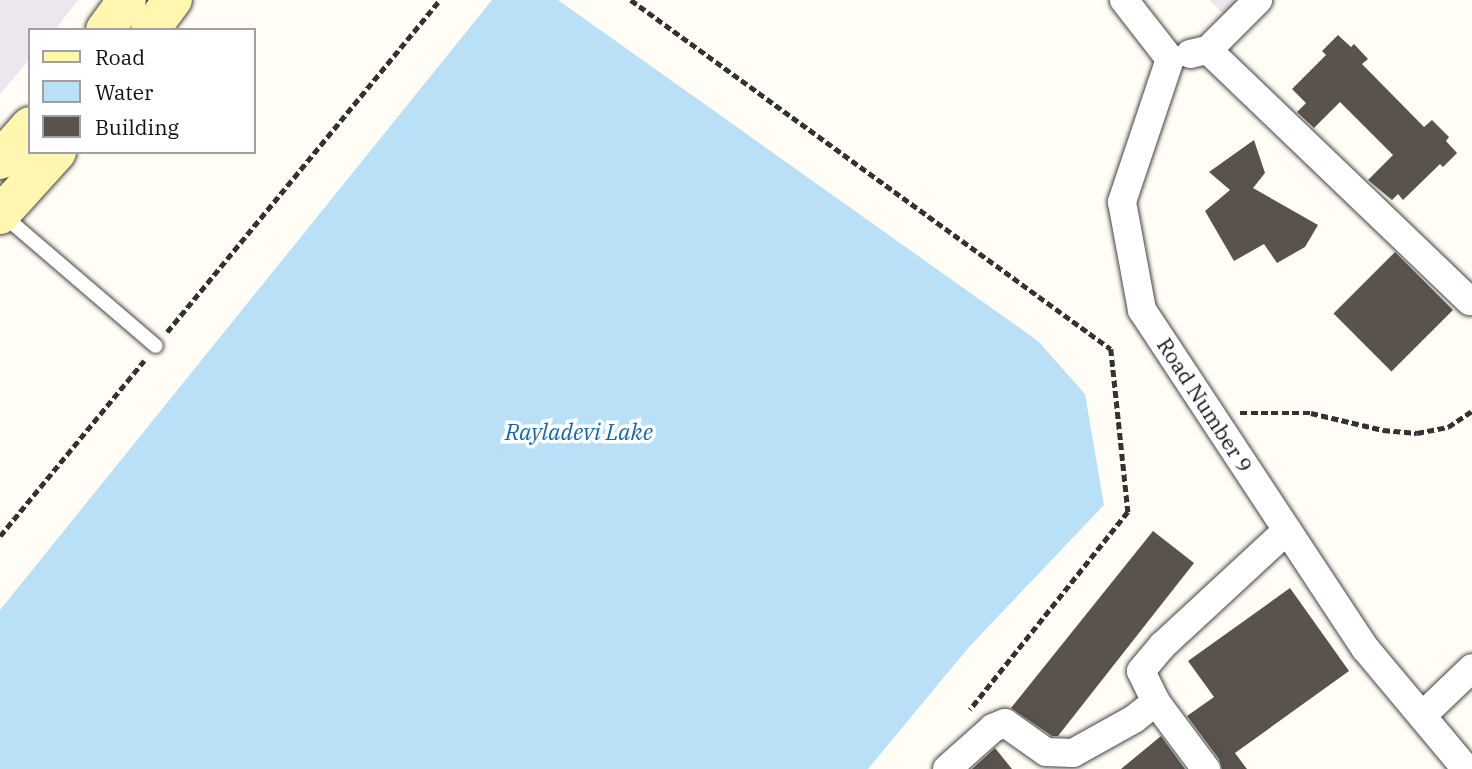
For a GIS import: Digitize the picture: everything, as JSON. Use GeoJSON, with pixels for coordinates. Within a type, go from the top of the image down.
{"type":"FeatureCollection","features":[{"type":"Feature","properties":{"kind":"main road"},"geometry":{"type":"LineString","coordinates":[[106,28],[127,0]]}},
{"type":"Feature","properties":{"kind":"main road"},"geometry":{"type":"LineString","coordinates":[[152,28],[173,0]]}},
{"type":"Feature","properties":{"kind":"main road"},"geometry":{"type":"LineString","coordinates":[[0,160],[28,128]]}},
{"type":"Feature","properties":{"kind":"main road"},"geometry":{"type":"LineString","coordinates":[[1,215],[55,154]]}},
{"type":"Feature","properties":{"kind":"street"},"geometry":{"type":"LineString","coordinates":[[1124,0],[1170,59],[1208,50],[1258,0]]}},
{"type":"Feature","properties":{"kind":"street"},"geometry":{"type":"LineString","coordinates":[[1208,50],[1470,302]]}},
{"type":"Feature","properties":{"kind":"street","name":"Road Number 9"},"geometry":{"type":"LineString","coordinates":[[1170,59],[1122,202],[1142,310],[1364,648],[1466,769]]}},
{"type":"Feature","properties":{"kind":"street"},"geometry":{"type":"LineString","coordinates":[[1206,769],[1156,702],[1141,671],[1163,645],[1287,530]]}},
{"type":"Feature","properties":{"kind":"street"},"geometry":{"type":"LineString","coordinates":[[1422,716],[1472,668]]}},
{"type":"Feature","properties":{"kind":"street"},"geometry":{"type":"LineString","coordinates":[[947,769],[993,728],[1005,723],[1046,752],[1073,753],[1103,738],[1156,702]]}},
{"type":"Feature","properties":{"kind":"lane"},"geometry":{"type":"LineString","coordinates":[[1,215],[156,346]]}},
{"type":"Feature","properties":{"kind":"path"},"geometry":{"type":"LineString","coordinates":[[0,536],[440,0]]}},
{"type":"Feature","properties":{"kind":"path"},"geometry":{"type":"LineString","coordinates":[[631,0],[1111,349],[1128,512],[965,716]]}},
{"type":"Feature","properties":{"kind":"path"},"geometry":{"type":"LineString","coordinates":[[1211,414],[1273,411],[1311,413],[1383,430],[1417,432],[1448,427],[1472,411]]}},
{"type":"Feature","properties":{"kind":"shaded area"},"geometry":{"type":"Polygon","coordinates":[[[0,0],[78,0],[57,28],[28,28],[28,61],[0,94],[0,0]]]}},
{"type":"Feature","properties":{"kind":"shaded area"},"geometry":{"type":"Polygon","coordinates":[[[1209,0],[1240,0],[1224,14],[1209,0]]]}},
{"type":"Feature","properties":{"kind":"water","name":"Rayladevi Lake"},"geometry":{"type":"Polygon","coordinates":[[[492,0],[558,0],[1038,341],[1085,394],[1104,505],[969,647],[868,769],[0,769],[0,610],[492,0]]]}},
{"type":"Feature","properties":{"kind":"building"},"geometry":{"type":"Polygon","coordinates":[[[1338,35],[1351,47],[1354,44],[1368,59],[1362,64],[1424,127],[1432,120],[1449,137],[1446,141],[1457,153],[1443,167],[1440,164],[1403,200],[1398,194],[1392,200],[1368,180],[1393,155],[1340,102],[1314,128],[1297,112],[1306,103],[1292,89],[1326,55],[1322,51],[1338,35]]]}},
{"type":"Feature","properties":{"kind":"building"},"geometry":{"type":"Polygon","coordinates":[[[1254,140],[1265,173],[1253,188],[1318,225],[1305,247],[1277,263],[1264,244],[1234,261],[1205,211],[1230,190],[1209,172],[1254,140]]]}},
{"type":"Feature","properties":{"kind":"building"},"geometry":{"type":"Polygon","coordinates":[[[1395,252],[1453,310],[1391,372],[1333,314],[1395,252]]]}},
{"type":"Feature","properties":{"kind":"building"},"geometry":{"type":"Polygon","coordinates":[[[1153,531],[1194,563],[1058,736],[1052,736],[1011,708],[1153,531]]]}},
{"type":"Feature","properties":{"kind":"building"},"geometry":{"type":"Polygon","coordinates":[[[1290,588],[1349,671],[1235,753],[1247,769],[1222,769],[1219,759],[1187,716],[1214,697],[1188,661],[1290,588]]]}},
{"type":"Feature","properties":{"kind":"building"},"geometry":{"type":"Polygon","coordinates":[[[1161,736],[1185,769],[1121,769],[1161,736]]]}},
{"type":"Feature","properties":{"kind":"building"},"geometry":{"type":"Polygon","coordinates":[[[995,748],[1012,769],[972,769],[995,748]]]}}]}
